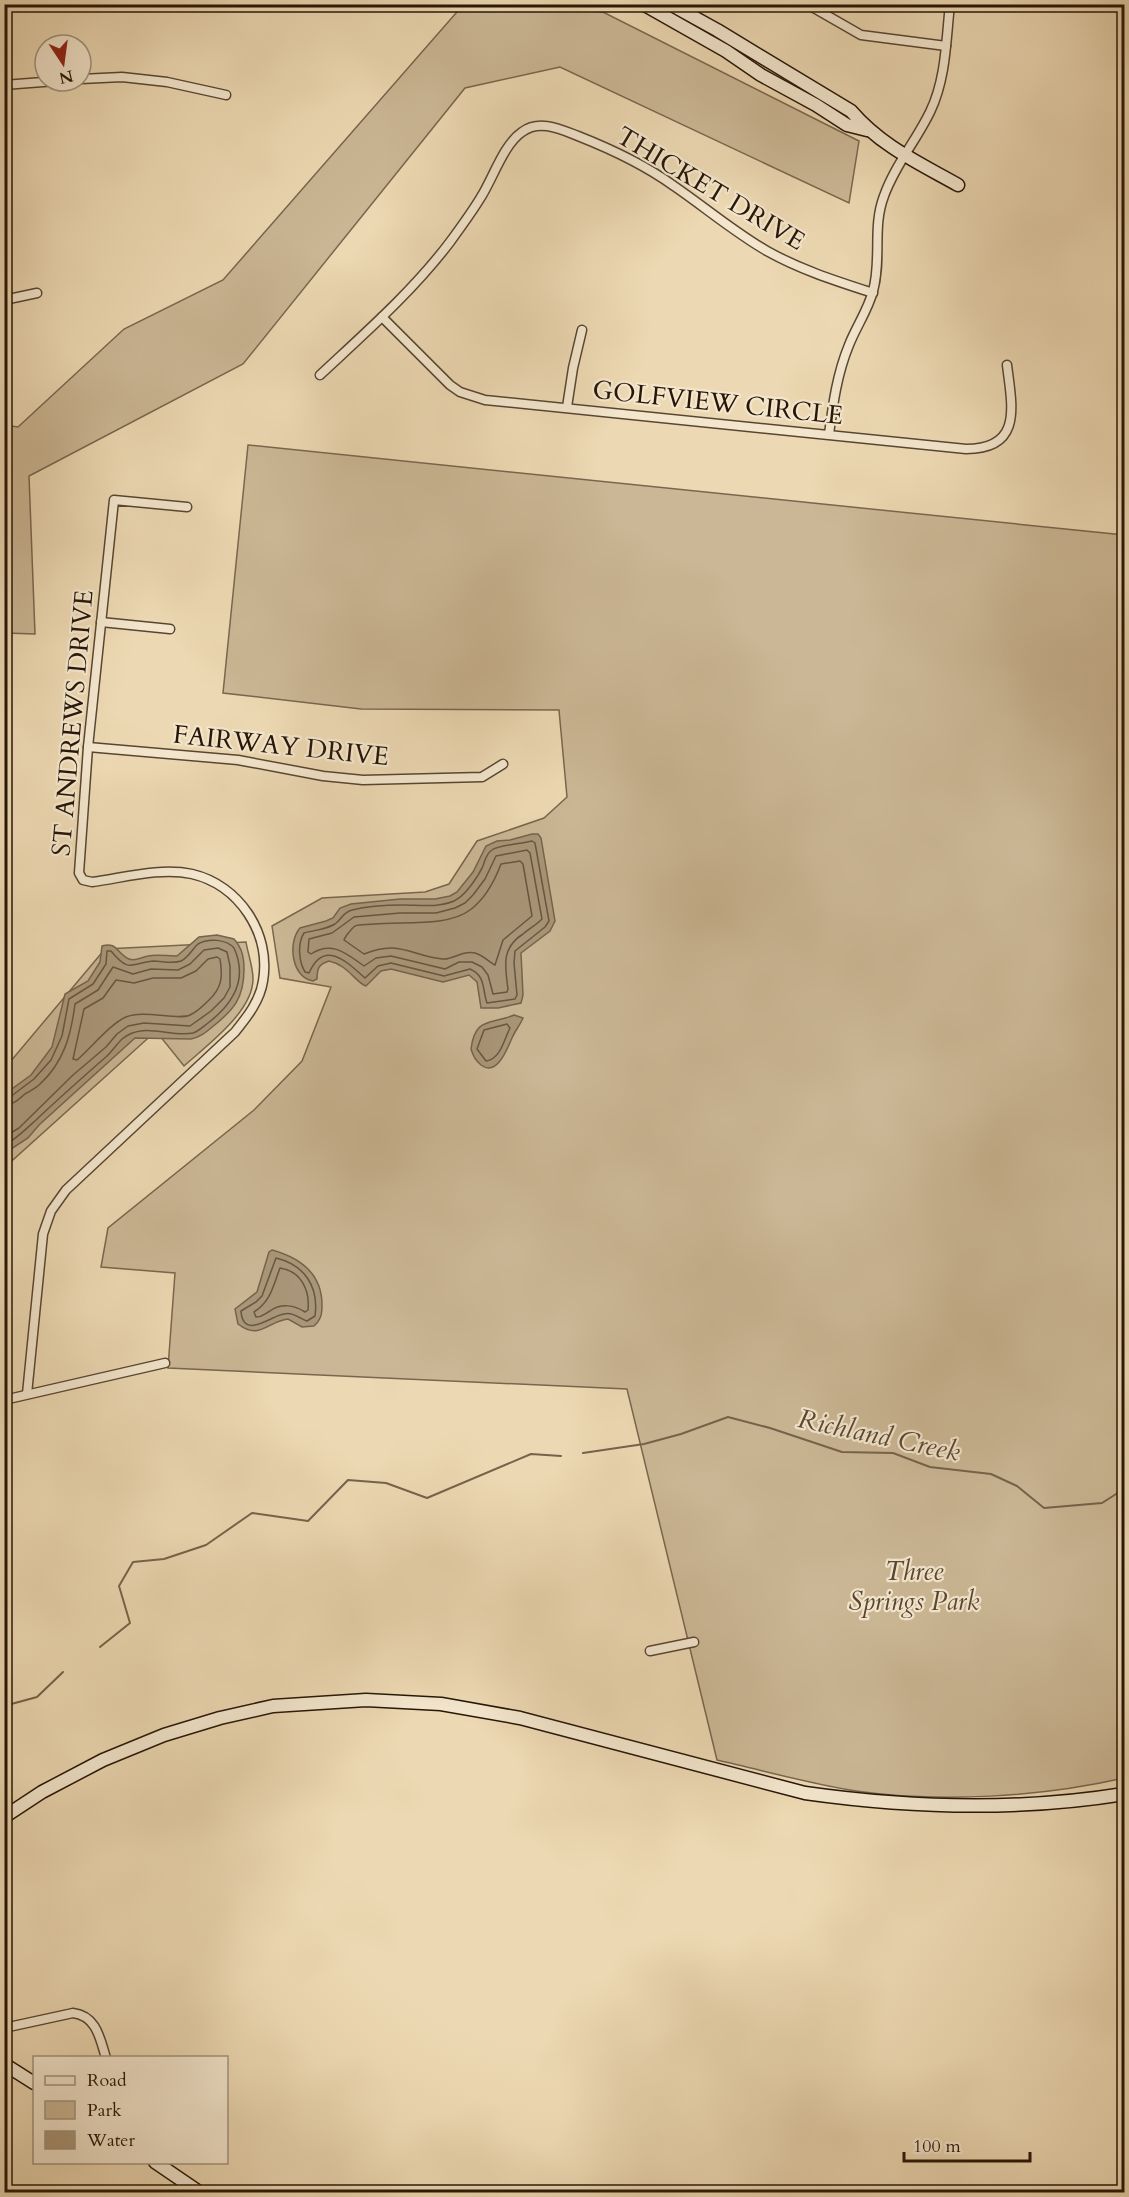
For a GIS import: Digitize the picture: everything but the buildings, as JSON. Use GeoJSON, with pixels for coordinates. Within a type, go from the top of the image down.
{"type":"FeatureCollection","features":[{"type":"Feature","properties":{"kind":"main road"},"geometry":{"type":"LineString","coordinates":[[643,4],[726,51],[760,75],[816,105],[847,125],[867,130]]}},
{"type":"Feature","properties":{"kind":"main road"},"geometry":{"type":"LineString","coordinates":[[670,4],[851,111],[867,130],[903,155],[958,185]]}},
{"type":"Feature","properties":{"kind":"main road"},"geometry":{"type":"LineString","coordinates":[[4,1817],[42,1792],[103,1760],[164,1735],[220,1718],[273,1706],[366,1700],[441,1704],[520,1718],[795,1791],[848,1799],[960,1806],[1070,1801],[1125,1794]]}},
{"type":"Feature","properties":{"kind":"main road"},"geometry":{"type":"LineString","coordinates":[[4,2064],[33,2082]]}},
{"type":"Feature","properties":{"kind":"main road"},"geometry":{"type":"LineString","coordinates":[[156,2164],[199,2193]]}},
{"type":"Feature","properties":{"kind":"street"},"geometry":{"type":"LineString","coordinates":[[807,4],[861,35],[946,46]]}},
{"type":"Feature","properties":{"kind":"street"},"geometry":{"type":"LineString","coordinates":[[829,435],[836,384],[842,364],[873,293],[878,260],[876,228],[878,212],[892,174],[930,114],[937,95],[946,46],[950,4]]}},
{"type":"Feature","properties":{"kind":"street"},"geometry":{"type":"LineString","coordinates":[[93,78],[122,77],[167,82],[226,94]]}},
{"type":"Feature","properties":{"kind":"street"},"geometry":{"type":"LineString","coordinates":[[4,85],[33,83]]}},
{"type":"Feature","properties":{"kind":"street","name":"THICKET DRIVE"},"geometry":{"type":"LineString","coordinates":[[320,375],[382,317],[430,266],[450,243],[481,197],[509,145],[521,132],[538,126],[549,126],[602,146],[673,185],[724,224],[767,251],[806,271],[873,293]]}},
{"type":"Feature","properties":{"kind":"street"},"geometry":{"type":"LineString","coordinates":[[4,300],[37,293]]}},
{"type":"Feature","properties":{"kind":"street","name":"GOLFVIEW CIRCLE"},"geometry":{"type":"LineString","coordinates":[[382,317],[450,385],[460,392],[485,400],[966,449],[989,447],[1005,435],[1010,425],[1011,403],[1007,365]]}},
{"type":"Feature","properties":{"kind":"street"},"geometry":{"type":"LineString","coordinates":[[567,407],[582,330]]}},
{"type":"Feature","properties":{"kind":"street","name":"ST ANDREWS DRIVE"},"geometry":{"type":"LineString","coordinates":[[27,1394],[43,1234],[51,1210],[66,1190],[235,1032],[253,1010],[263,982],[264,953],[257,928],[242,903],[218,885],[192,874],[164,872],[92,882],[83,880],[79,873],[88,747],[114,500],[188,507]]}},
{"type":"Feature","properties":{"kind":"street"},"geometry":{"type":"LineString","coordinates":[[102,622],[170,628]]}},
{"type":"Feature","properties":{"kind":"street","name":"FAIRWAY DRIVE"},"geometry":{"type":"LineString","coordinates":[[88,747],[238,760],[323,776],[363,780],[482,777],[503,764]]}},
{"type":"Feature","properties":{"kind":"street"},"geometry":{"type":"LineString","coordinates":[[4,1400],[165,1363]]}},
{"type":"Feature","properties":{"kind":"street"},"geometry":{"type":"LineString","coordinates":[[650,1651],[694,1642]]}},
{"type":"Feature","properties":{"kind":"street"},"geometry":{"type":"LineString","coordinates":[[4,2028],[73,2013],[81,2014],[94,2023],[105,2056]]}},
{"type":"Feature","properties":{"kind":"green space"},"geometry":{"type":"Polygon","coordinates":[[[463,5],[525,5],[603,12],[859,141],[849,203],[560,67],[465,88],[243,364],[29,476],[35,634],[5,633],[5,425],[18,427],[124,329],[223,280],[463,5]]]}},
{"type":"Feature","properties":{"kind":"green space","name":"Three Springs Park"},"geometry":{"type":"Polygon","coordinates":[[[248,445],[1124,535],[1124,1778],[1092,1785],[1025,1794],[922,1797],[839,1788],[717,1760],[627,1389],[168,1368],[175,1273],[101,1267],[108,1228],[254,1110],[302,1061],[331,987],[280,978],[272,926],[322,898],[425,892],[449,884],[477,841],[544,818],[567,797],[559,710],[361,709],[223,693],[248,445]]]}},
{"type":"Feature","properties":{"kind":"green space"},"geometry":{"type":"Polygon","coordinates":[[[246,942],[253,974],[251,991],[237,1016],[216,1038],[184,1066],[156,1031],[5,1167],[5,1068],[105,949],[246,942]]]}},
{"type":"Feature","properties":{"kind":"water"},"geometry":{"type":"Polygon","coordinates":[[[538,834],[541,838],[555,921],[550,931],[521,953],[523,995],[521,1003],[498,1008],[481,1008],[477,982],[469,975],[443,982],[391,969],[381,971],[366,986],[341,966],[329,961],[319,967],[317,979],[313,981],[300,974],[293,951],[296,934],[300,928],[333,918],[340,908],[351,904],[450,896],[457,892],[473,872],[486,846],[497,841],[538,834]]]}},
{"type":"Feature","properties":{"kind":"water"},"geometry":{"type":"Polygon","coordinates":[[[217,935],[234,939],[241,949],[244,961],[244,979],[240,996],[232,1009],[204,1033],[191,1039],[135,1038],[39,1125],[28,1138],[5,1153],[5,1094],[31,1075],[52,1047],[65,994],[88,981],[100,962],[102,946],[111,945],[125,957],[136,960],[151,955],[177,956],[199,937],[217,935]]]}},
{"type":"Feature","properties":{"kind":"water"},"geometry":{"type":"Polygon","coordinates":[[[514,1015],[523,1018],[501,1060],[492,1067],[487,1068],[481,1065],[471,1049],[476,1032],[485,1024],[514,1015]]]}},
{"type":"Feature","properties":{"kind":"water"},"geometry":{"type":"Polygon","coordinates":[[[272,1250],[301,1263],[314,1276],[321,1294],[322,1311],[321,1317],[314,1326],[302,1327],[288,1319],[264,1329],[252,1331],[238,1324],[235,1309],[257,1292],[269,1252],[272,1250]]]}},
{"type":"Feature","properties":{"kind":"waterway","name":"Richland Creek"},"geometry":{"type":"LineString","coordinates":[[583,1453],[644,1444],[681,1434],[728,1417],[770,1428],[842,1452],[893,1453],[930,1467],[991,1474],[1017,1486],[1044,1508],[1102,1503],[1124,1489]]}},
{"type":"Feature","properties":{"kind":"waterway","name":"Richland Creek"},"geometry":{"type":"LineString","coordinates":[[100,1647],[130,1623],[119,1586],[133,1562],[164,1559],[206,1545],[252,1513],[308,1521],[348,1480],[386,1483],[427,1498],[531,1454],[561,1456]]}},
{"type":"Feature","properties":{"kind":"waterway","name":"Richland Creek"},"geometry":{"type":"LineString","coordinates":[[4,1706],[37,1697],[63,1672]]}}]}
